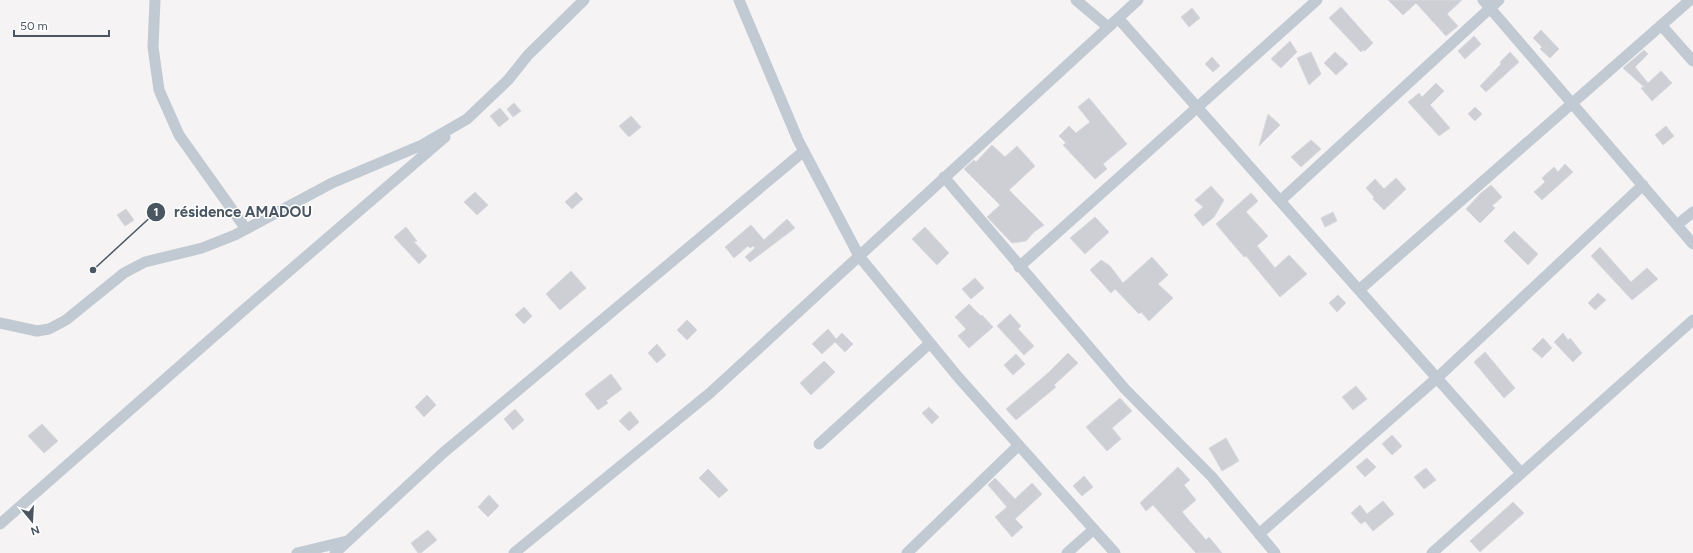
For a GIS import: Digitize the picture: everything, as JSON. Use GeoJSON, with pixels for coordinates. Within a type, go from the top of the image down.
{"type":"FeatureCollection","features":[{"type":"Feature","properties":{"kind":"street"},"geometry":{"type":"LineString","coordinates":[[155,0],[154,46],[159,90],[179,136],[246,229]]}},
{"type":"Feature","properties":{"kind":"street"},"geometry":{"type":"LineString","coordinates":[[0,524],[233,320],[467,119],[508,80],[528,55],[584,0]]}},
{"type":"Feature","properties":{"kind":"street"},"geometry":{"type":"LineString","coordinates":[[739,0],[804,151],[859,256],[958,377],[1115,553]]}},
{"type":"Feature","properties":{"kind":"street"},"geometry":{"type":"LineString","coordinates":[[1076,0],[1108,27]]}},
{"type":"Feature","properties":{"kind":"street"},"geometry":{"type":"LineString","coordinates":[[514,553],[710,393],[1138,0]]}},
{"type":"Feature","properties":{"kind":"street"},"geometry":{"type":"LineString","coordinates":[[1019,266],[1198,108],[1317,0]]}},
{"type":"Feature","properties":{"kind":"street"},"geometry":{"type":"LineString","coordinates":[[1280,201],[1487,4],[1499,0]]}},
{"type":"Feature","properties":{"kind":"street"},"geometry":{"type":"LineString","coordinates":[[1359,290],[1690,0]]}},
{"type":"Feature","properties":{"kind":"street"},"geometry":{"type":"LineString","coordinates":[[1487,4],[1693,244]]}},
{"type":"Feature","properties":{"kind":"street"},"geometry":{"type":"LineString","coordinates":[[1118,18],[1521,474]]}},
{"type":"Feature","properties":{"kind":"street"},"geometry":{"type":"LineString","coordinates":[[1661,25],[1693,61]]}},
{"type":"Feature","properties":{"kind":"street"},"geometry":{"type":"LineString","coordinates":[[0,323],[37,331],[49,330],[66,320],[124,272],[145,262],[202,248],[235,235],[332,183],[422,145],[467,119]]}},
{"type":"Feature","properties":{"kind":"street"},"geometry":{"type":"LineString","coordinates":[[334,553],[443,454],[804,151]]}},
{"type":"Feature","properties":{"kind":"street"},"geometry":{"type":"LineString","coordinates":[[944,178],[1125,389],[1212,477],[1275,553]]}},
{"type":"Feature","properties":{"kind":"street"},"geometry":{"type":"LineString","coordinates":[[1259,534],[1437,378],[1642,185]]}},
{"type":"Feature","properties":{"kind":"street"},"geometry":{"type":"LineString","coordinates":[[1677,226],[1693,212]]}},
{"type":"Feature","properties":{"kind":"street"},"geometry":{"type":"LineString","coordinates":[[1432,553],[1693,320]]}},
{"type":"Feature","properties":{"kind":"street"},"geometry":{"type":"LineString","coordinates":[[819,444],[930,343]]}},
{"type":"Feature","properties":{"kind":"street"},"geometry":{"type":"LineString","coordinates":[[907,553],[1019,445]]}},
{"type":"Feature","properties":{"kind":"street"},"geometry":{"type":"LineString","coordinates":[[1067,553],[1094,529]]}},
{"type":"Feature","properties":{"kind":"street"},"geometry":{"type":"LineString","coordinates":[[297,553],[347,541]]}},
{"type":"Feature","properties":{"kind":"building"},"geometry":{"type":"Polygon","coordinates":[[[1388,0],[1462,0],[1447,14],[1458,26],[1446,36],[1416,3],[1403,15],[1388,0]]]}},
{"type":"Feature","properties":{"kind":"building"},"geometry":{"type":"Polygon","coordinates":[[[1341,7],[1373,43],[1365,51],[1363,50],[1361,52],[1329,18],[1341,7]]]}},
{"type":"Feature","properties":{"kind":"building"},"geometry":{"type":"Polygon","coordinates":[[[1192,8],[1200,18],[1189,27],[1181,17],[1192,8]]]}},
{"type":"Feature","properties":{"kind":"building"},"geometry":{"type":"Polygon","coordinates":[[[1541,30],[1559,49],[1550,58],[1540,49],[1542,47],[1533,38],[1541,30]]]}},
{"type":"Feature","properties":{"kind":"building"},"geometry":{"type":"Polygon","coordinates":[[[1474,36],[1481,44],[1465,59],[1458,51],[1474,36]]]}},
{"type":"Feature","properties":{"kind":"building"},"geometry":{"type":"Polygon","coordinates":[[[1290,41],[1297,52],[1281,68],[1271,59],[1290,41]]]}},
{"type":"Feature","properties":{"kind":"building"},"geometry":{"type":"Polygon","coordinates":[[[1644,50],[1648,54],[1635,67],[1648,83],[1661,71],[1672,83],[1652,101],[1641,88],[1644,87],[1623,68],[1644,50]]]}},
{"type":"Feature","properties":{"kind":"building"},"geometry":{"type":"Polygon","coordinates":[[[1311,52],[1321,74],[1309,85],[1297,58],[1311,52]]]}},
{"type":"Feature","properties":{"kind":"building"},"geometry":{"type":"Polygon","coordinates":[[[1335,52],[1348,64],[1336,75],[1324,63],[1335,52]]]}},
{"type":"Feature","properties":{"kind":"building"},"geometry":{"type":"Polygon","coordinates":[[[1510,52],[1519,62],[1486,92],[1480,86],[1510,52]]]}},
{"type":"Feature","properties":{"kind":"building"},"geometry":{"type":"Polygon","coordinates":[[[1212,57],[1220,66],[1213,72],[1205,64],[1212,57]]]}},
{"type":"Feature","properties":{"kind":"building"},"geometry":{"type":"Polygon","coordinates":[[[1436,83],[1444,91],[1430,105],[1450,128],[1439,136],[1408,102],[1419,93],[1422,97],[1436,83]]]}},
{"type":"Feature","properties":{"kind":"building"},"geometry":{"type":"Polygon","coordinates":[[[1089,98],[1127,144],[1103,164],[1107,169],[1095,179],[1063,145],[1066,143],[1059,136],[1069,126],[1076,133],[1090,122],[1078,107],[1089,98]]]}},
{"type":"Feature","properties":{"kind":"building"},"geometry":{"type":"Polygon","coordinates":[[[514,103],[521,111],[513,117],[507,109],[514,103]]]}},
{"type":"Feature","properties":{"kind":"building"},"geometry":{"type":"Polygon","coordinates":[[[1475,107],[1482,114],[1475,121],[1468,114],[1475,107]]]}},
{"type":"Feature","properties":{"kind":"building"},"geometry":{"type":"Polygon","coordinates":[[[500,108],[509,119],[499,127],[490,116],[500,108]]]}},
{"type":"Feature","properties":{"kind":"building"},"geometry":{"type":"Polygon","coordinates":[[[1268,114],[1280,125],[1259,146],[1268,114]]]}},
{"type":"Feature","properties":{"kind":"building"},"geometry":{"type":"Polygon","coordinates":[[[631,116],[641,127],[629,137],[619,126],[631,116]]]}},
{"type":"Feature","properties":{"kind":"building"},"geometry":{"type":"Polygon","coordinates":[[[1666,126],[1674,136],[1663,145],[1655,135],[1666,126]]]}},
{"type":"Feature","properties":{"kind":"building"},"geometry":{"type":"Polygon","coordinates":[[[1311,140],[1321,149],[1301,167],[1291,157],[1311,140]]]}},
{"type":"Feature","properties":{"kind":"building"},"geometry":{"type":"Polygon","coordinates":[[[992,145],[1005,157],[1017,146],[1035,166],[1009,190],[1044,225],[1034,232],[1026,241],[1012,243],[987,217],[1000,205],[964,169],[974,160],[976,162],[992,145]]]}},
{"type":"Feature","properties":{"kind":"building"},"geometry":{"type":"Polygon","coordinates":[[[1565,164],[1573,172],[1542,200],[1534,192],[1545,182],[1542,178],[1554,167],[1558,172],[1565,164]]]}},
{"type":"Feature","properties":{"kind":"building"},"geometry":{"type":"Polygon","coordinates":[[[1396,178],[1406,189],[1384,210],[1373,199],[1374,197],[1366,188],[1375,179],[1384,189],[1396,178]]]}},
{"type":"Feature","properties":{"kind":"building"},"geometry":{"type":"Polygon","coordinates":[[[1491,185],[1502,197],[1492,206],[1495,208],[1480,223],[1466,209],[1491,185]]]}},
{"type":"Feature","properties":{"kind":"building"},"geometry":{"type":"Polygon","coordinates":[[[1211,186],[1224,200],[1214,217],[1203,226],[1194,215],[1203,207],[1195,200],[1211,186]]]}},
{"type":"Feature","properties":{"kind":"building"},"geometry":{"type":"Polygon","coordinates":[[[475,192],[488,205],[477,215],[464,202],[475,192]]]}},
{"type":"Feature","properties":{"kind":"building"},"geometry":{"type":"Polygon","coordinates":[[[576,192],[583,199],[572,209],[565,202],[576,192]]]}},
{"type":"Feature","properties":{"kind":"building"},"geometry":{"type":"Polygon","coordinates":[[[1251,193],[1258,201],[1246,212],[1268,236],[1257,246],[1275,268],[1289,255],[1307,274],[1280,297],[1246,256],[1244,257],[1216,224],[1251,193]]]}},
{"type":"Feature","properties":{"kind":"building"},"geometry":{"type":"Polygon","coordinates":[[[126,209],[134,220],[125,226],[117,215],[126,209]]]}},
{"type":"Feature","properties":{"kind":"building"},"geometry":{"type":"Polygon","coordinates":[[[1333,212],[1337,221],[1325,227],[1321,218],[1333,212]]]}},
{"type":"Feature","properties":{"kind":"building"},"geometry":{"type":"Polygon","coordinates":[[[1095,217],[1109,232],[1085,254],[1070,238],[1095,217]]]}},
{"type":"Feature","properties":{"kind":"building"},"geometry":{"type":"Polygon","coordinates":[[[787,219],[795,228],[750,262],[745,257],[755,248],[753,246],[750,248],[748,246],[734,258],[725,247],[751,225],[764,240],[787,219]]]}},
{"type":"Feature","properties":{"kind":"building"},"geometry":{"type":"Polygon","coordinates":[[[406,227],[417,241],[414,242],[427,256],[419,264],[394,237],[406,227]]]}},
{"type":"Feature","properties":{"kind":"building"},"geometry":{"type":"Polygon","coordinates":[[[925,227],[949,253],[937,265],[912,239],[925,227]]]}},
{"type":"Feature","properties":{"kind":"building"},"geometry":{"type":"Polygon","coordinates":[[[1514,231],[1538,254],[1528,265],[1504,241],[1514,231]]]}},
{"type":"Feature","properties":{"kind":"building"},"geometry":{"type":"Polygon","coordinates":[[[1600,247],[1631,282],[1647,268],[1658,279],[1632,300],[1591,256],[1600,247]]]}},
{"type":"Feature","properties":{"kind":"building"},"geometry":{"type":"Polygon","coordinates":[[[1152,257],[1168,275],[1158,284],[1173,298],[1149,321],[1141,312],[1139,314],[1115,289],[1111,293],[1090,270],[1101,260],[1110,266],[1123,283],[1152,257]]]}},
{"type":"Feature","properties":{"kind":"building"},"geometry":{"type":"Polygon","coordinates":[[[571,271],[586,288],[560,310],[546,294],[571,271]]]}},
{"type":"Feature","properties":{"kind":"building"},"geometry":{"type":"Polygon","coordinates":[[[975,278],[984,288],[971,299],[962,289],[975,278]]]}},
{"type":"Feature","properties":{"kind":"building"},"geometry":{"type":"Polygon","coordinates":[[[1598,293],[1606,300],[1595,310],[1588,303],[1598,293]]]}},
{"type":"Feature","properties":{"kind":"building"},"geometry":{"type":"Polygon","coordinates":[[[1338,295],[1346,303],[1337,312],[1329,303],[1338,295]]]}},
{"type":"Feature","properties":{"kind":"building"},"geometry":{"type":"Polygon","coordinates":[[[969,304],[993,327],[969,348],[958,336],[966,329],[955,317],[969,304]]]}},
{"type":"Feature","properties":{"kind":"building"},"geometry":{"type":"Polygon","coordinates":[[[524,307],[532,316],[524,324],[515,315],[524,307]]]}},
{"type":"Feature","properties":{"kind":"building"},"geometry":{"type":"Polygon","coordinates":[[[1010,314],[1021,326],[1018,329],[1034,346],[1024,355],[997,326],[1010,314]]]}},
{"type":"Feature","properties":{"kind":"building"},"geometry":{"type":"Polygon","coordinates":[[[687,320],[697,330],[687,340],[677,330],[687,320]]]}},
{"type":"Feature","properties":{"kind":"building"},"geometry":{"type":"Polygon","coordinates":[[[828,329],[836,339],[842,333],[853,344],[845,352],[835,342],[822,354],[812,344],[828,329]]]}},
{"type":"Feature","properties":{"kind":"building"},"geometry":{"type":"Polygon","coordinates":[[[1563,333],[1568,340],[1570,338],[1582,353],[1573,362],[1554,342],[1563,333]]]}},
{"type":"Feature","properties":{"kind":"building"},"geometry":{"type":"Polygon","coordinates":[[[1543,338],[1552,348],[1542,358],[1532,349],[1543,338]]]}},
{"type":"Feature","properties":{"kind":"building"},"geometry":{"type":"Polygon","coordinates":[[[657,344],[666,355],[657,363],[648,353],[657,344]]]}},
{"type":"Feature","properties":{"kind":"building"},"geometry":{"type":"Polygon","coordinates":[[[1485,352],[1515,388],[1504,398],[1474,362],[1485,352]]]}},
{"type":"Feature","properties":{"kind":"building"},"geometry":{"type":"Polygon","coordinates":[[[1068,353],[1078,363],[1054,385],[1056,387],[1016,420],[1006,409],[1048,373],[1068,353]]]}},
{"type":"Feature","properties":{"kind":"building"},"geometry":{"type":"Polygon","coordinates":[[[1016,354],[1025,364],[1013,375],[1004,365],[1016,354]]]}},
{"type":"Feature","properties":{"kind":"building"},"geometry":{"type":"Polygon","coordinates":[[[824,361],[835,372],[811,395],[800,383],[824,361]]]}},
{"type":"Feature","properties":{"kind":"building"},"geometry":{"type":"Polygon","coordinates":[[[611,374],[622,389],[606,401],[608,403],[598,410],[585,394],[611,374]]]}},
{"type":"Feature","properties":{"kind":"building"},"geometry":{"type":"Polygon","coordinates":[[[1356,386],[1367,399],[1353,410],[1342,397],[1356,386]]]}},
{"type":"Feature","properties":{"kind":"building"},"geometry":{"type":"Polygon","coordinates":[[[427,395],[436,405],[424,417],[415,407],[427,395]]]}},
{"type":"Feature","properties":{"kind":"building"},"geometry":{"type":"Polygon","coordinates":[[[1120,398],[1132,411],[1112,428],[1121,439],[1107,451],[1086,427],[1120,398]]]}},
{"type":"Feature","properties":{"kind":"building"},"geometry":{"type":"Polygon","coordinates":[[[929,407],[939,417],[932,424],[922,413],[929,407]]]}},
{"type":"Feature","properties":{"kind":"building"},"geometry":{"type":"Polygon","coordinates":[[[515,409],[524,420],[513,430],[504,419],[515,409]]]}},
{"type":"Feature","properties":{"kind":"building"},"geometry":{"type":"Polygon","coordinates":[[[630,411],[639,422],[629,431],[619,421],[630,411]]]}},
{"type":"Feature","properties":{"kind":"building"},"geometry":{"type":"Polygon","coordinates":[[[42,424],[58,441],[44,453],[28,436],[42,424]]]}},
{"type":"Feature","properties":{"kind":"building"},"geometry":{"type":"Polygon","coordinates":[[[1392,435],[1402,446],[1392,455],[1382,444],[1392,435]]]}},
{"type":"Feature","properties":{"kind":"building"},"geometry":{"type":"Polygon","coordinates":[[[1226,438],[1239,461],[1222,471],[1209,448],[1226,438]]]}},
{"type":"Feature","properties":{"kind":"building"},"geometry":{"type":"Polygon","coordinates":[[[1367,458],[1376,467],[1365,477],[1356,467],[1367,458]]]}},
{"type":"Feature","properties":{"kind":"building"},"geometry":{"type":"Polygon","coordinates":[[[1178,467],[1190,480],[1184,485],[1196,500],[1182,512],[1206,540],[1209,537],[1222,553],[1196,553],[1153,505],[1146,511],[1140,503],[1178,467]]]}},
{"type":"Feature","properties":{"kind":"building"},"geometry":{"type":"Polygon","coordinates":[[[1426,468],[1436,480],[1424,489],[1414,477],[1426,468]]]}},
{"type":"Feature","properties":{"kind":"building"},"geometry":{"type":"Polygon","coordinates":[[[708,469],[728,490],[719,498],[699,478],[708,469]]]}},
{"type":"Feature","properties":{"kind":"building"},"geometry":{"type":"Polygon","coordinates":[[[1084,476],[1093,487],[1082,496],[1073,486],[1084,476]]]}},
{"type":"Feature","properties":{"kind":"building"},"geometry":{"type":"Polygon","coordinates":[[[995,478],[1015,499],[1032,483],[1042,494],[1015,519],[1023,527],[1012,537],[995,517],[1007,507],[988,485],[995,478]]]}},
{"type":"Feature","properties":{"kind":"building"},"geometry":{"type":"Polygon","coordinates":[[[489,495],[499,506],[488,517],[478,507],[489,495]]]}},
{"type":"Feature","properties":{"kind":"building"},"geometry":{"type":"Polygon","coordinates":[[[1383,501],[1394,514],[1373,531],[1365,521],[1361,524],[1351,513],[1360,505],[1367,514],[1383,501]]]}},
{"type":"Feature","properties":{"kind":"building"},"geometry":{"type":"Polygon","coordinates":[[[1513,502],[1524,513],[1480,552],[1470,541],[1513,502]]]}},
{"type":"Feature","properties":{"kind":"building"},"geometry":{"type":"Polygon","coordinates":[[[428,530],[437,540],[421,553],[418,553],[411,543],[428,530]]]}},
{"type":"Feature","properties":{"kind":"place","name":"résidence AMADOU"},"geometry":{"type":"Point","coordinates":[93,270]}}]}
